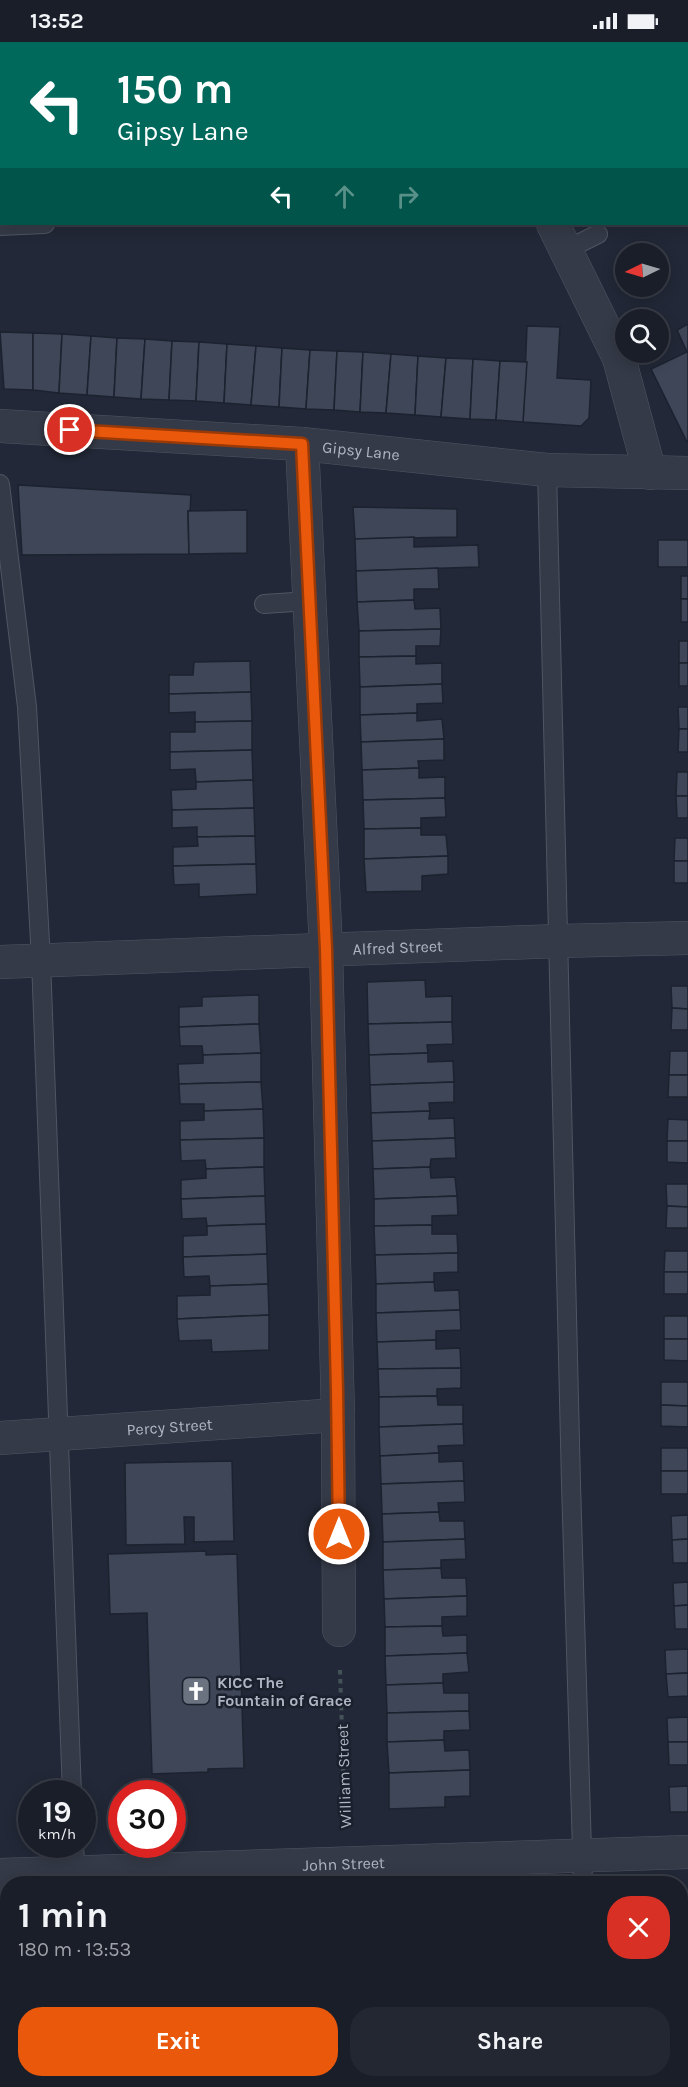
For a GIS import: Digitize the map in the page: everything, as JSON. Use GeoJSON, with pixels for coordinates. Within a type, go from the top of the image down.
{"type":"FeatureCollection","features":[{"type":"Feature","properties":{"kind":"street"},"geometry":{"type":"LineString","coordinates":[[559,237],[619,358],[650,473]]}},
{"type":"Feature","properties":{"kind":"street","name":"Gipsy Lane"},"geometry":{"type":"LineString","coordinates":[[0,426],[302,444],[547,470],[687,472]]}},
{"type":"Feature","properties":{"kind":"street"},"geometry":{"type":"LineString","coordinates":[[302,444],[326,949],[338,1414],[339,1630]]}},
{"type":"Feature","properties":{"kind":"street","name":"Alfred Street"},"geometry":{"type":"LineString","coordinates":[[0,962],[558,940],[688,938]]}},
{"type":"Feature","properties":{"kind":"street","name":"Percy Street"},"geometry":{"type":"LineString","coordinates":[[0,1437],[338,1414]]}},
{"type":"Feature","properties":{"kind":"street","name":"John Street"},"geometry":{"type":"LineString","coordinates":[[0,1875],[75,1867],[347,1873],[582,1870],[688,1852]]}},
{"type":"Feature","properties":{"kind":"lane"},"geometry":{"type":"LineString","coordinates":[[0,226],[22,225]]}},
{"type":"Feature","properties":{"kind":"lane"},"geometry":{"type":"LineString","coordinates":[[559,237],[598,234]]}},
{"type":"Feature","properties":{"kind":"lane"},"geometry":{"type":"LineString","coordinates":[[547,470],[582,1870]]}},
{"type":"Feature","properties":{"kind":"lane"},"geometry":{"type":"LineString","coordinates":[[0,484],[27,707],[41,960],[71,1780]]}},
{"type":"Feature","properties":{"kind":"lane"},"geometry":{"type":"LineString","coordinates":[[264,604],[309,602]]}},
{"type":"Feature","properties":{"kind":"path","name":"William Street"},"geometry":{"type":"LineString","coordinates":[[339,1630],[347,1873]]}},
{"type":"Feature","properties":{"kind":"building"},"geometry":{"type":"Polygon","coordinates":[[[688,324],[687,442],[651,369],[669,363],[669,360],[687,352],[677,330],[688,324]]]}},
{"type":"Feature","properties":{"kind":"building"},"geometry":{"type":"Polygon","coordinates":[[[527,326],[560,327],[557,378],[591,380],[589,418],[581,426],[523,422],[527,326]]]}},
{"type":"Feature","properties":{"kind":"building"},"geometry":{"type":"Polygon","coordinates":[[[0,332],[33,333],[33,390],[4,389],[0,332]]]}},
{"type":"Feature","properties":{"kind":"building"},"geometry":{"type":"Polygon","coordinates":[[[33,333],[62,334],[59,393],[33,390],[33,333]]]}},
{"type":"Feature","properties":{"kind":"building"},"geometry":{"type":"Polygon","coordinates":[[[62,334],[91,336],[87,395],[59,393],[62,334]]]}},
{"type":"Feature","properties":{"kind":"building"},"geometry":{"type":"Polygon","coordinates":[[[91,336],[117,338],[114,397],[87,395],[91,336]]]}},
{"type":"Feature","properties":{"kind":"building"},"geometry":{"type":"Polygon","coordinates":[[[117,338],[145,339],[141,399],[114,397],[117,338]]]}},
{"type":"Feature","properties":{"kind":"building"},"geometry":{"type":"Polygon","coordinates":[[[145,339],[172,341],[169,400],[141,399],[145,339]]]}},
{"type":"Feature","properties":{"kind":"building"},"geometry":{"type":"Polygon","coordinates":[[[172,341],[199,342],[196,401],[169,400],[172,341]]]}},
{"type":"Feature","properties":{"kind":"building"},"geometry":{"type":"Polygon","coordinates":[[[199,342],[227,344],[224,403],[196,401],[199,342]]]}},
{"type":"Feature","properties":{"kind":"building"},"geometry":{"type":"Polygon","coordinates":[[[227,344],[256,346],[251,405],[224,403],[227,344]]]}},
{"type":"Feature","properties":{"kind":"building"},"geometry":{"type":"Polygon","coordinates":[[[256,346],[282,348],[279,407],[251,405],[256,346]]]}},
{"type":"Feature","properties":{"kind":"building"},"geometry":{"type":"Polygon","coordinates":[[[282,348],[310,350],[306,409],[279,407],[282,348]]]}},
{"type":"Feature","properties":{"kind":"building"},"geometry":{"type":"Polygon","coordinates":[[[310,350],[337,351],[334,410],[306,409],[310,350]]]}},
{"type":"Feature","properties":{"kind":"building"},"geometry":{"type":"Polygon","coordinates":[[[337,351],[363,352],[360,412],[334,410],[337,351]]]}},
{"type":"Feature","properties":{"kind":"building"},"geometry":{"type":"Polygon","coordinates":[[[363,352],[391,354],[386,413],[360,412],[363,352]]]}},
{"type":"Feature","properties":{"kind":"building"},"geometry":{"type":"Polygon","coordinates":[[[391,354],[418,356],[415,415],[386,413],[391,354]]]}},
{"type":"Feature","properties":{"kind":"building"},"geometry":{"type":"Polygon","coordinates":[[[418,356],[446,358],[441,417],[415,415],[418,356]]]}},
{"type":"Feature","properties":{"kind":"building"},"geometry":{"type":"Polygon","coordinates":[[[446,358],[473,359],[470,419],[441,417],[446,358]]]}},
{"type":"Feature","properties":{"kind":"building"},"geometry":{"type":"Polygon","coordinates":[[[473,359],[500,361],[496,420],[470,419],[473,359]]]}},
{"type":"Feature","properties":{"kind":"building"},"geometry":{"type":"Polygon","coordinates":[[[500,361],[527,362],[523,422],[496,420],[500,361]]]}},
{"type":"Feature","properties":{"kind":"building"},"geometry":{"type":"Polygon","coordinates":[[[18,485],[191,495],[190,511],[188,511],[189,554],[22,555],[18,485]]]}},
{"type":"Feature","properties":{"kind":"building"},"geometry":{"type":"Polygon","coordinates":[[[353,507],[457,509],[457,537],[355,539],[353,507]]]}},
{"type":"Feature","properties":{"kind":"building"},"geometry":{"type":"Polygon","coordinates":[[[247,510],[247,553],[189,554],[188,511],[247,510]]]}},
{"type":"Feature","properties":{"kind":"building"},"geometry":{"type":"Polygon","coordinates":[[[414,537],[414,547],[478,545],[479,567],[356,571],[355,539],[414,537]]]}},
{"type":"Feature","properties":{"kind":"building"},"geometry":{"type":"Polygon","coordinates":[[[658,540],[688,540],[688,567],[658,567],[658,540]]]}},
{"type":"Feature","properties":{"kind":"building"},"geometry":{"type":"Polygon","coordinates":[[[438,568],[439,589],[414,589],[414,600],[357,602],[356,571],[438,568]]]}},
{"type":"Feature","properties":{"kind":"building"},"geometry":{"type":"Polygon","coordinates":[[[681,576],[688,576],[688,599],[681,599],[681,576]]]}},
{"type":"Feature","properties":{"kind":"building"},"geometry":{"type":"Polygon","coordinates":[[[681,599],[688,599],[688,622],[681,622],[681,599]]]}},
{"type":"Feature","properties":{"kind":"building"},"geometry":{"type":"Polygon","coordinates":[[[414,600],[415,609],[440,608],[441,629],[359,631],[357,602],[414,600]]]}},
{"type":"Feature","properties":{"kind":"building"},"geometry":{"type":"Polygon","coordinates":[[[441,629],[440,646],[416,646],[416,656],[359,657],[359,631],[441,629]]]}},
{"type":"Feature","properties":{"kind":"building"},"geometry":{"type":"Polygon","coordinates":[[[679,641],[688,641],[688,663],[679,663],[679,641]]]}},
{"type":"Feature","properties":{"kind":"building"},"geometry":{"type":"Polygon","coordinates":[[[416,656],[416,664],[442,663],[442,684],[360,687],[359,657],[416,656]]]}},
{"type":"Feature","properties":{"kind":"building"},"geometry":{"type":"Polygon","coordinates":[[[250,661],[251,692],[169,694],[169,675],[193,675],[194,662],[250,661]]]}},
{"type":"Feature","properties":{"kind":"building"},"geometry":{"type":"Polygon","coordinates":[[[679,663],[688,663],[688,686],[679,686],[679,663]]]}},
{"type":"Feature","properties":{"kind":"building"},"geometry":{"type":"Polygon","coordinates":[[[442,684],[443,703],[417,704],[417,713],[360,715],[360,687],[442,684]]]}},
{"type":"Feature","properties":{"kind":"building"},"geometry":{"type":"Polygon","coordinates":[[[251,692],[252,721],[195,722],[195,712],[169,713],[169,694],[251,692]]]}},
{"type":"Feature","properties":{"kind":"building"},"geometry":{"type":"Polygon","coordinates":[[[678,707],[688,707],[688,729],[679,729],[678,707]]]}},
{"type":"Feature","properties":{"kind":"building"},"geometry":{"type":"Polygon","coordinates":[[[417,713],[417,721],[442,719],[444,739],[361,742],[360,715],[417,713]]]}},
{"type":"Feature","properties":{"kind":"building"},"geometry":{"type":"Polygon","coordinates":[[[252,721],[252,750],[170,752],[170,732],[195,732],[195,722],[252,721]]]}},
{"type":"Feature","properties":{"kind":"building"},"geometry":{"type":"Polygon","coordinates":[[[679,729],[688,729],[688,752],[678,752],[679,729]]]}},
{"type":"Feature","properties":{"kind":"building"},"geometry":{"type":"Polygon","coordinates":[[[444,739],[444,760],[418,761],[419,768],[362,770],[361,742],[444,739]]]}},
{"type":"Feature","properties":{"kind":"building"},"geometry":{"type":"Polygon","coordinates":[[[252,750],[253,780],[196,782],[195,769],[170,770],[170,752],[252,750]]]}},
{"type":"Feature","properties":{"kind":"building"},"geometry":{"type":"Polygon","coordinates":[[[419,768],[419,778],[445,777],[445,798],[363,800],[362,770],[419,768]]]}},
{"type":"Feature","properties":{"kind":"building"},"geometry":{"type":"Polygon","coordinates":[[[677,772],[688,772],[688,796],[676,796],[677,772]]]}},
{"type":"Feature","properties":{"kind":"building"},"geometry":{"type":"Polygon","coordinates":[[[253,780],[254,808],[172,810],[171,790],[196,789],[196,782],[253,780]]]}},
{"type":"Feature","properties":{"kind":"building"},"geometry":{"type":"Polygon","coordinates":[[[676,796],[688,796],[688,818],[677,818],[676,796]]]}},
{"type":"Feature","properties":{"kind":"building"},"geometry":{"type":"Polygon","coordinates":[[[445,798],[446,817],[421,818],[421,828],[364,829],[363,800],[445,798]]]}},
{"type":"Feature","properties":{"kind":"building"},"geometry":{"type":"Polygon","coordinates":[[[254,808],[255,836],[197,837],[197,827],[172,828],[172,810],[254,808]]]}},
{"type":"Feature","properties":{"kind":"building"},"geometry":{"type":"Polygon","coordinates":[[[421,828],[421,835],[446,835],[448,856],[364,859],[364,829],[421,828]]]}},
{"type":"Feature","properties":{"kind":"building"},"geometry":{"type":"Polygon","coordinates":[[[255,836],[256,864],[173,866],[173,847],[198,846],[197,837],[255,836]]]}},
{"type":"Feature","properties":{"kind":"building"},"geometry":{"type":"Polygon","coordinates":[[[675,838],[688,838],[688,861],[674,861],[675,838]]]}},
{"type":"Feature","properties":{"kind":"building"},"geometry":{"type":"Polygon","coordinates":[[[448,856],[448,874],[422,876],[422,891],[366,892],[364,859],[448,856]]]}},
{"type":"Feature","properties":{"kind":"building"},"geometry":{"type":"Polygon","coordinates":[[[674,861],[688,861],[688,883],[674,883],[674,861]]]}},
{"type":"Feature","properties":{"kind":"building"},"geometry":{"type":"Polygon","coordinates":[[[256,864],[257,894],[199,897],[199,884],[174,885],[173,866],[256,864]]]}},
{"type":"Feature","properties":{"kind":"building"},"geometry":{"type":"Polygon","coordinates":[[[425,980],[426,997],[452,996],[452,1022],[368,1024],[367,982],[425,980]]]}},
{"type":"Feature","properties":{"kind":"building"},"geometry":{"type":"Polygon","coordinates":[[[671,986],[688,986],[688,1009],[672,1008],[671,986]]]}},
{"type":"Feature","properties":{"kind":"building"},"geometry":{"type":"Polygon","coordinates":[[[259,995],[259,1024],[179,1027],[179,1007],[202,1006],[202,997],[259,995]]]}},
{"type":"Feature","properties":{"kind":"building"},"geometry":{"type":"Polygon","coordinates":[[[672,1008],[688,1009],[688,1030],[671,1030],[672,1008]]]}},
{"type":"Feature","properties":{"kind":"building"},"geometry":{"type":"Polygon","coordinates":[[[452,1022],[453,1044],[427,1045],[428,1053],[369,1055],[368,1024],[452,1022]]]}},
{"type":"Feature","properties":{"kind":"building"},"geometry":{"type":"Polygon","coordinates":[[[259,1024],[261,1053],[203,1055],[202,1046],[180,1046],[179,1027],[259,1024]]]}},
{"type":"Feature","properties":{"kind":"building"},"geometry":{"type":"Polygon","coordinates":[[[670,1051],[688,1051],[688,1075],[669,1075],[670,1051]]]}},
{"type":"Feature","properties":{"kind":"building"},"geometry":{"type":"Polygon","coordinates":[[[261,1053],[261,1082],[179,1084],[178,1064],[203,1063],[203,1055],[261,1053]]]}},
{"type":"Feature","properties":{"kind":"building"},"geometry":{"type":"Polygon","coordinates":[[[428,1053],[428,1062],[453,1061],[454,1082],[370,1085],[369,1055],[428,1053]]]}},
{"type":"Feature","properties":{"kind":"building"},"geometry":{"type":"Polygon","coordinates":[[[669,1075],[688,1075],[688,1097],[668,1097],[669,1075]]]}},
{"type":"Feature","properties":{"kind":"building"},"geometry":{"type":"Polygon","coordinates":[[[261,1082],[263,1109],[204,1111],[204,1104],[180,1104],[179,1084],[261,1082]]]}},
{"type":"Feature","properties":{"kind":"building"},"geometry":{"type":"Polygon","coordinates":[[[454,1082],[454,1102],[429,1103],[430,1111],[371,1113],[370,1085],[454,1082]]]}},
{"type":"Feature","properties":{"kind":"building"},"geometry":{"type":"Polygon","coordinates":[[[263,1109],[264,1138],[180,1140],[180,1121],[204,1120],[204,1111],[263,1109]]]}},
{"type":"Feature","properties":{"kind":"building"},"geometry":{"type":"Polygon","coordinates":[[[430,1111],[429,1119],[454,1118],[455,1138],[372,1141],[371,1113],[430,1111]]]}},
{"type":"Feature","properties":{"kind":"building"},"geometry":{"type":"Polygon","coordinates":[[[668,1119],[688,1120],[688,1141],[667,1141],[668,1119]]]}},
{"type":"Feature","properties":{"kind":"building"},"geometry":{"type":"Polygon","coordinates":[[[264,1138],[264,1167],[206,1169],[205,1160],[181,1161],[180,1140],[264,1138]]]}},
{"type":"Feature","properties":{"kind":"building"},"geometry":{"type":"Polygon","coordinates":[[[455,1138],[456,1158],[431,1159],[430,1167],[373,1169],[372,1141],[455,1138]]]}},
{"type":"Feature","properties":{"kind":"building"},"geometry":{"type":"Polygon","coordinates":[[[667,1141],[688,1141],[688,1163],[667,1162],[667,1141]]]}},
{"type":"Feature","properties":{"kind":"building"},"geometry":{"type":"Polygon","coordinates":[[[264,1167],[265,1196],[181,1199],[181,1180],[206,1178],[206,1169],[264,1167]]]}},
{"type":"Feature","properties":{"kind":"building"},"geometry":{"type":"Polygon","coordinates":[[[430,1167],[431,1178],[455,1177],[457,1196],[374,1199],[373,1169],[430,1167]]]}},
{"type":"Feature","properties":{"kind":"building"},"geometry":{"type":"Polygon","coordinates":[[[666,1184],[688,1184],[688,1207],[667,1206],[666,1184]]]}},
{"type":"Feature","properties":{"kind":"building"},"geometry":{"type":"Polygon","coordinates":[[[265,1196],[266,1224],[207,1226],[206,1218],[182,1219],[181,1199],[265,1196]]]}},
{"type":"Feature","properties":{"kind":"building"},"geometry":{"type":"Polygon","coordinates":[[[457,1196],[458,1215],[432,1216],[432,1225],[374,1226],[374,1199],[457,1196]]]}},
{"type":"Feature","properties":{"kind":"building"},"geometry":{"type":"Polygon","coordinates":[[[667,1206],[688,1207],[688,1228],[666,1228],[667,1206]]]}},
{"type":"Feature","properties":{"kind":"building"},"geometry":{"type":"Polygon","coordinates":[[[266,1224],[267,1254],[183,1257],[183,1236],[207,1235],[207,1226],[266,1224]]]}},
{"type":"Feature","properties":{"kind":"building"},"geometry":{"type":"Polygon","coordinates":[[[432,1225],[432,1234],[457,1234],[458,1253],[375,1255],[374,1226],[432,1225]]]}},
{"type":"Feature","properties":{"kind":"building"},"geometry":{"type":"Polygon","coordinates":[[[665,1251],[688,1251],[688,1272],[664,1272],[665,1251]]]}},
{"type":"Feature","properties":{"kind":"building"},"geometry":{"type":"Polygon","coordinates":[[[458,1253],[458,1272],[434,1273],[434,1282],[376,1284],[375,1255],[458,1253]]]}},
{"type":"Feature","properties":{"kind":"building"},"geometry":{"type":"Polygon","coordinates":[[[267,1254],[268,1284],[210,1286],[209,1276],[184,1277],[183,1257],[267,1254]]]}},
{"type":"Feature","properties":{"kind":"building"},"geometry":{"type":"Polygon","coordinates":[[[664,1272],[688,1272],[688,1294],[664,1294],[664,1272]]]}},
{"type":"Feature","properties":{"kind":"building"},"geometry":{"type":"Polygon","coordinates":[[[434,1282],[435,1291],[459,1290],[460,1310],[376,1313],[376,1284],[434,1282]]]}},
{"type":"Feature","properties":{"kind":"building"},"geometry":{"type":"Polygon","coordinates":[[[268,1284],[269,1315],[177,1319],[177,1296],[210,1295],[210,1286],[268,1284]]]}},
{"type":"Feature","properties":{"kind":"building"},"geometry":{"type":"Polygon","coordinates":[[[460,1310],[461,1330],[436,1331],[436,1340],[377,1342],[376,1313],[460,1310]]]}},
{"type":"Feature","properties":{"kind":"building"},"geometry":{"type":"Polygon","coordinates":[[[269,1315],[269,1350],[212,1352],[211,1340],[179,1341],[177,1319],[269,1315]]]}},
{"type":"Feature","properties":{"kind":"building"},"geometry":{"type":"Polygon","coordinates":[[[664,1316],[688,1316],[688,1339],[664,1339],[664,1316]]]}},
{"type":"Feature","properties":{"kind":"building"},"geometry":{"type":"Polygon","coordinates":[[[664,1339],[688,1339],[688,1361],[664,1360],[664,1339]]]}},
{"type":"Feature","properties":{"kind":"building"},"geometry":{"type":"Polygon","coordinates":[[[436,1340],[436,1349],[460,1348],[461,1368],[378,1369],[377,1342],[436,1340]]]}},
{"type":"Feature","properties":{"kind":"building"},"geometry":{"type":"Polygon","coordinates":[[[461,1368],[461,1388],[437,1389],[437,1396],[379,1397],[378,1369],[461,1368]]]}},
{"type":"Feature","properties":{"kind":"building"},"geometry":{"type":"Polygon","coordinates":[[[661,1382],[688,1382],[688,1406],[661,1405],[661,1382]]]}},
{"type":"Feature","properties":{"kind":"building"},"geometry":{"type":"Polygon","coordinates":[[[437,1396],[438,1405],[463,1405],[463,1424],[379,1427],[379,1397],[437,1396]]]}},
{"type":"Feature","properties":{"kind":"building"},"geometry":{"type":"Polygon","coordinates":[[[661,1405],[688,1406],[688,1427],[661,1426],[661,1405]]]}},
{"type":"Feature","properties":{"kind":"building"},"geometry":{"type":"Polygon","coordinates":[[[463,1424],[464,1445],[438,1446],[439,1453],[380,1456],[379,1427],[463,1424]]]}},
{"type":"Feature","properties":{"kind":"building"},"geometry":{"type":"Polygon","coordinates":[[[661,1448],[688,1448],[688,1471],[661,1471],[661,1448]]]}},
{"type":"Feature","properties":{"kind":"building"},"geometry":{"type":"Polygon","coordinates":[[[439,1453],[439,1462],[463,1461],[464,1481],[381,1484],[380,1456],[439,1453]]]}},
{"type":"Feature","properties":{"kind":"building"},"geometry":{"type":"Polygon","coordinates":[[[232,1461],[234,1541],[194,1542],[194,1517],[184,1517],[185,1544],[126,1545],[125,1463],[232,1461]]]}},
{"type":"Feature","properties":{"kind":"building"},"geometry":{"type":"Polygon","coordinates":[[[661,1471],[688,1471],[688,1494],[661,1494],[661,1471]]]}},
{"type":"Feature","properties":{"kind":"building"},"geometry":{"type":"Polygon","coordinates":[[[464,1481],[465,1502],[438,1503],[439,1512],[382,1514],[381,1484],[464,1481]]]}},
{"type":"Feature","properties":{"kind":"building"},"geometry":{"type":"Polygon","coordinates":[[[439,1512],[440,1521],[464,1521],[465,1539],[383,1542],[382,1514],[439,1512]]]}},
{"type":"Feature","properties":{"kind":"building"},"geometry":{"type":"Polygon","coordinates":[[[688,1515],[688,1539],[672,1540],[671,1516],[688,1515]]]}},
{"type":"Feature","properties":{"kind":"building"},"geometry":{"type":"Polygon","coordinates":[[[465,1539],[466,1559],[441,1560],[441,1568],[383,1570],[383,1542],[465,1539]]]}},
{"type":"Feature","properties":{"kind":"building"},"geometry":{"type":"Polygon","coordinates":[[[688,1539],[688,1563],[673,1563],[672,1540],[688,1539]]]}},
{"type":"Feature","properties":{"kind":"building","name":"KICC The Fountain of Grace"},"geometry":{"type":"Polygon","coordinates":[[[206,1551],[206,1555],[237,1554],[244,1768],[152,1774],[147,1613],[110,1614],[108,1554],[206,1551]]]}},
{"type":"Feature","properties":{"kind":"building"},"geometry":{"type":"Polygon","coordinates":[[[441,1568],[442,1578],[466,1578],[467,1596],[384,1599],[383,1570],[441,1568]]]}},
{"type":"Feature","properties":{"kind":"building"},"geometry":{"type":"Polygon","coordinates":[[[688,1582],[688,1605],[674,1606],[673,1583],[688,1582]]]}},
{"type":"Feature","properties":{"kind":"building"},"geometry":{"type":"Polygon","coordinates":[[[467,1596],[467,1616],[442,1617],[442,1626],[385,1627],[384,1599],[467,1596]]]}},
{"type":"Feature","properties":{"kind":"building"},"geometry":{"type":"Polygon","coordinates":[[[688,1605],[688,1629],[675,1629],[674,1606],[688,1605]]]}},
{"type":"Feature","properties":{"kind":"building"},"geometry":{"type":"Polygon","coordinates":[[[442,1626],[443,1636],[467,1635],[467,1653],[385,1656],[385,1627],[442,1626]]]}},
{"type":"Feature","properties":{"kind":"building"},"geometry":{"type":"Polygon","coordinates":[[[688,1649],[688,1673],[666,1674],[665,1650],[688,1649]]]}},
{"type":"Feature","properties":{"kind":"building"},"geometry":{"type":"Polygon","coordinates":[[[467,1653],[469,1672],[443,1674],[443,1683],[386,1685],[385,1656],[467,1653]]]}},
{"type":"Feature","properties":{"kind":"building"},"geometry":{"type":"Polygon","coordinates":[[[688,1673],[688,1696],[668,1697],[666,1674],[688,1673]]]}},
{"type":"Feature","properties":{"kind":"building"},"geometry":{"type":"Polygon","coordinates":[[[443,1683],[444,1693],[469,1693],[469,1711],[387,1713],[386,1685],[443,1683]]]}},
{"type":"Feature","properties":{"kind":"building"},"geometry":{"type":"Polygon","coordinates":[[[469,1711],[470,1730],[444,1731],[444,1740],[387,1742],[387,1713],[469,1711]]]}},
{"type":"Feature","properties":{"kind":"building"},"geometry":{"type":"Polygon","coordinates":[[[688,1717],[688,1742],[668,1742],[667,1718],[688,1717]]]}},
{"type":"Feature","properties":{"kind":"building"},"geometry":{"type":"Polygon","coordinates":[[[444,1740],[445,1751],[469,1750],[470,1770],[389,1773],[387,1742],[444,1740]]]}},
{"type":"Feature","properties":{"kind":"building"},"geometry":{"type":"Polygon","coordinates":[[[668,1742],[688,1742],[688,1765],[669,1765],[668,1742]]]}},
{"type":"Feature","properties":{"kind":"building"},"geometry":{"type":"Polygon","coordinates":[[[470,1770],[470,1796],[445,1797],[445,1807],[389,1809],[389,1773],[470,1770]]]}},
{"type":"Feature","properties":{"kind":"building"},"geometry":{"type":"Polygon","coordinates":[[[688,1786],[688,1812],[670,1812],[669,1787],[688,1786]]]}},
{"type":"Feature","properties":{"kind":"place","name":"KICC The Fountain of Grace"},"geometry":{"type":"Point","coordinates":[196,1691]}},
{"type":"Feature","properties":{"kind":"route"},"geometry":{"type":"LineString","coordinates":[[70,430],[302,444],[326,949],[339,1534]]}}]}
